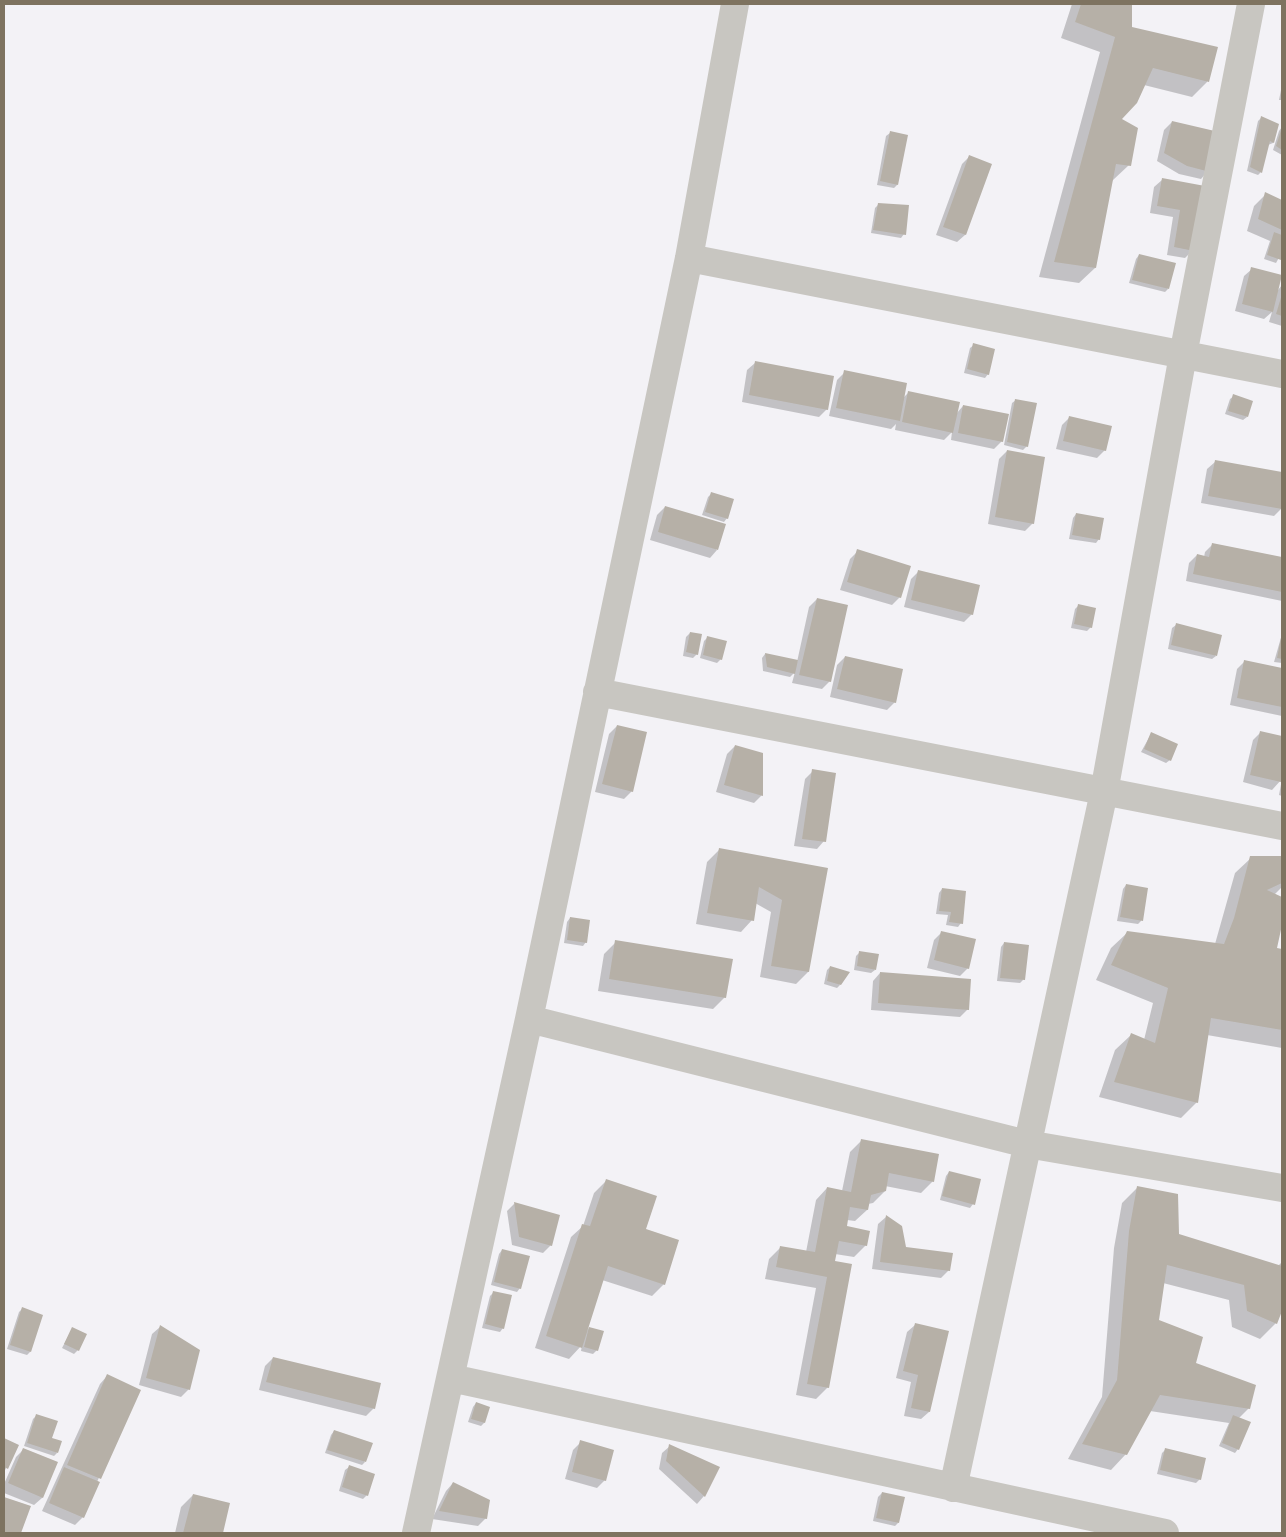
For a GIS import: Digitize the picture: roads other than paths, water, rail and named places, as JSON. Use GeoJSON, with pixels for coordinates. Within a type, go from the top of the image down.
{"type":"FeatureCollection","features":[{"type":"Feature","properties":{"kind":"street"},"geometry":{"type":"LineString","coordinates":[[416,1533],[528,1019],[689,258],[734,4]]}},
{"type":"Feature","properties":{"kind":"street"},"geometry":{"type":"LineString","coordinates":[[953,1488],[1104,792],[1183,355],[1251,4]]}},
{"type":"Feature","properties":{"kind":"street"},"geometry":{"type":"LineString","coordinates":[[689,258],[1282,374]]}},
{"type":"Feature","properties":{"kind":"street"},"geometry":{"type":"LineString","coordinates":[[597,692],[1282,826]]}},
{"type":"Feature","properties":{"kind":"street"},"geometry":{"type":"LineString","coordinates":[[528,1019],[1027,1144],[1282,1188]]}},
{"type":"Feature","properties":{"kind":"street"},"geometry":{"type":"LineString","coordinates":[[451,1378],[1165,1533]]}}]}
